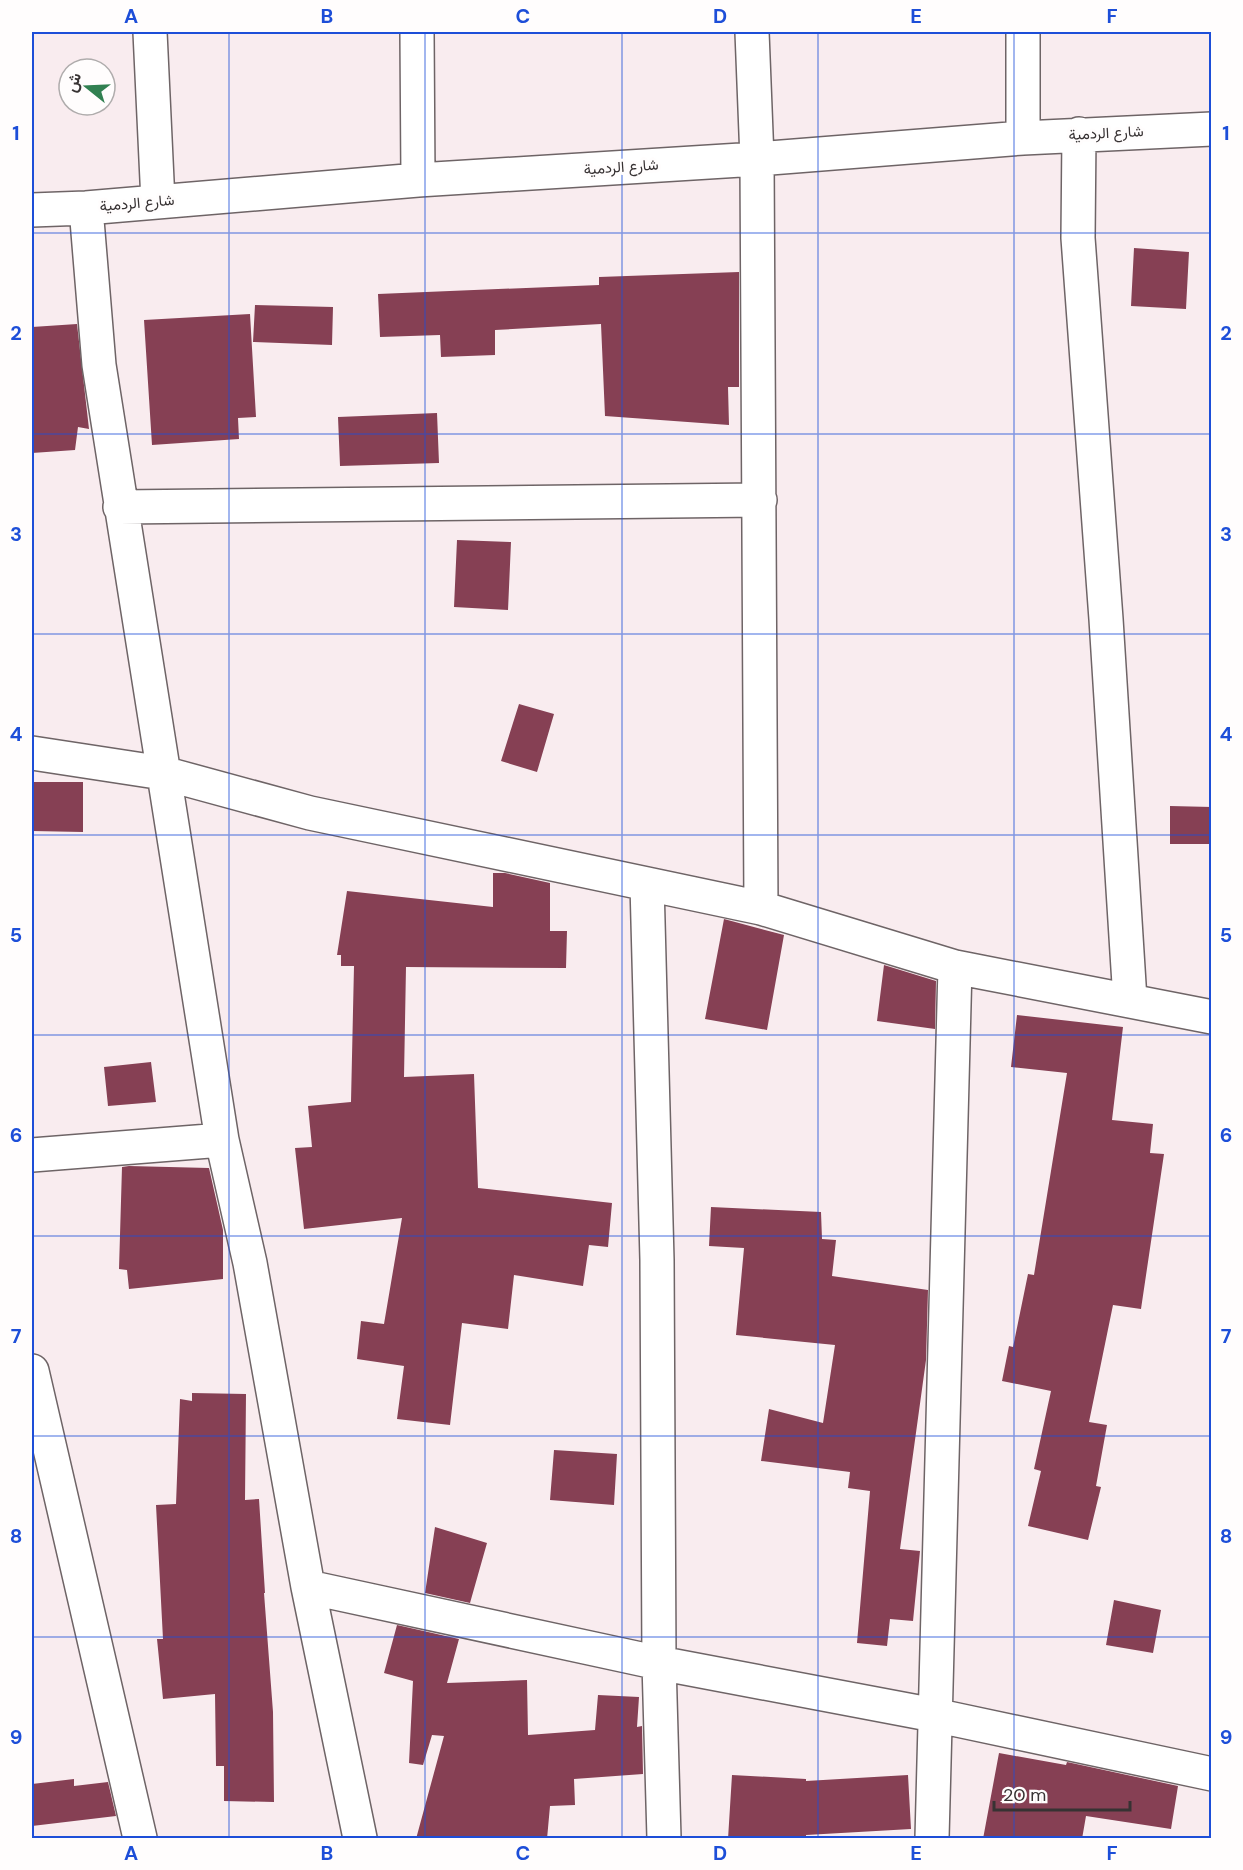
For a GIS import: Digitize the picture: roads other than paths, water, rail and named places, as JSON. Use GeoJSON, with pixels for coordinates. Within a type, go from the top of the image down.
{"type":"FeatureCollection","features":[{"type":"Feature","properties":{"kind":"street"},"geometry":{"type":"LineString","coordinates":[[150,32],[158,202]]}},
{"type":"Feature","properties":{"kind":"street"},"geometry":{"type":"LineString","coordinates":[[417,32],[418,180]]}},
{"type":"Feature","properties":{"kind":"street"},"geometry":{"type":"LineString","coordinates":[[752,32],[756,159],[760,500],[761,908]]}},
{"type":"Feature","properties":{"kind":"street"},"geometry":{"type":"LineString","coordinates":[[1023,32],[1023,138]]}},
{"type":"Feature","properties":{"kind":"street","name":"شارع الردمية"},"geometry":{"type":"LineString","coordinates":[[32,210],[86,208],[418,180],[756,159],[1079,134],[1212,129]]}},
{"type":"Feature","properties":{"kind":"street"},"geometry":{"type":"LineString","coordinates":[[1079,134],[1078,238],[1106,620],[1130,1000]]}},
{"type":"Feature","properties":{"kind":"street"},"geometry":{"type":"LineString","coordinates":[[86,208],[99,364],[222,1140],[250,1263],[308,1587],[360,1839]]}},
{"type":"Feature","properties":{"kind":"street"},"geometry":{"type":"LineString","coordinates":[[120,507],[760,500]]}},
{"type":"Feature","properties":{"kind":"street"},"geometry":{"type":"LineString","coordinates":[[32,753],[163,773],[310,813],[761,908],[955,967],[1212,1017]]}},
{"type":"Feature","properties":{"kind":"street"},"geometry":{"type":"LineString","coordinates":[[647,884],[657,1260],[659,1663],[664,1839]]}},
{"type":"Feature","properties":{"kind":"street"},"geometry":{"type":"LineString","coordinates":[[932,1839],[933,1715],[955,967]]}},
{"type":"Feature","properties":{"kind":"street"},"geometry":{"type":"LineString","coordinates":[[32,1155],[222,1140]]}},
{"type":"Feature","properties":{"kind":"street"},"geometry":{"type":"LineString","coordinates":[[32,1371],[140,1839]]}},
{"type":"Feature","properties":{"kind":"street"},"geometry":{"type":"LineString","coordinates":[[308,1587],[659,1663],[933,1715],[1212,1774]]}}]}
